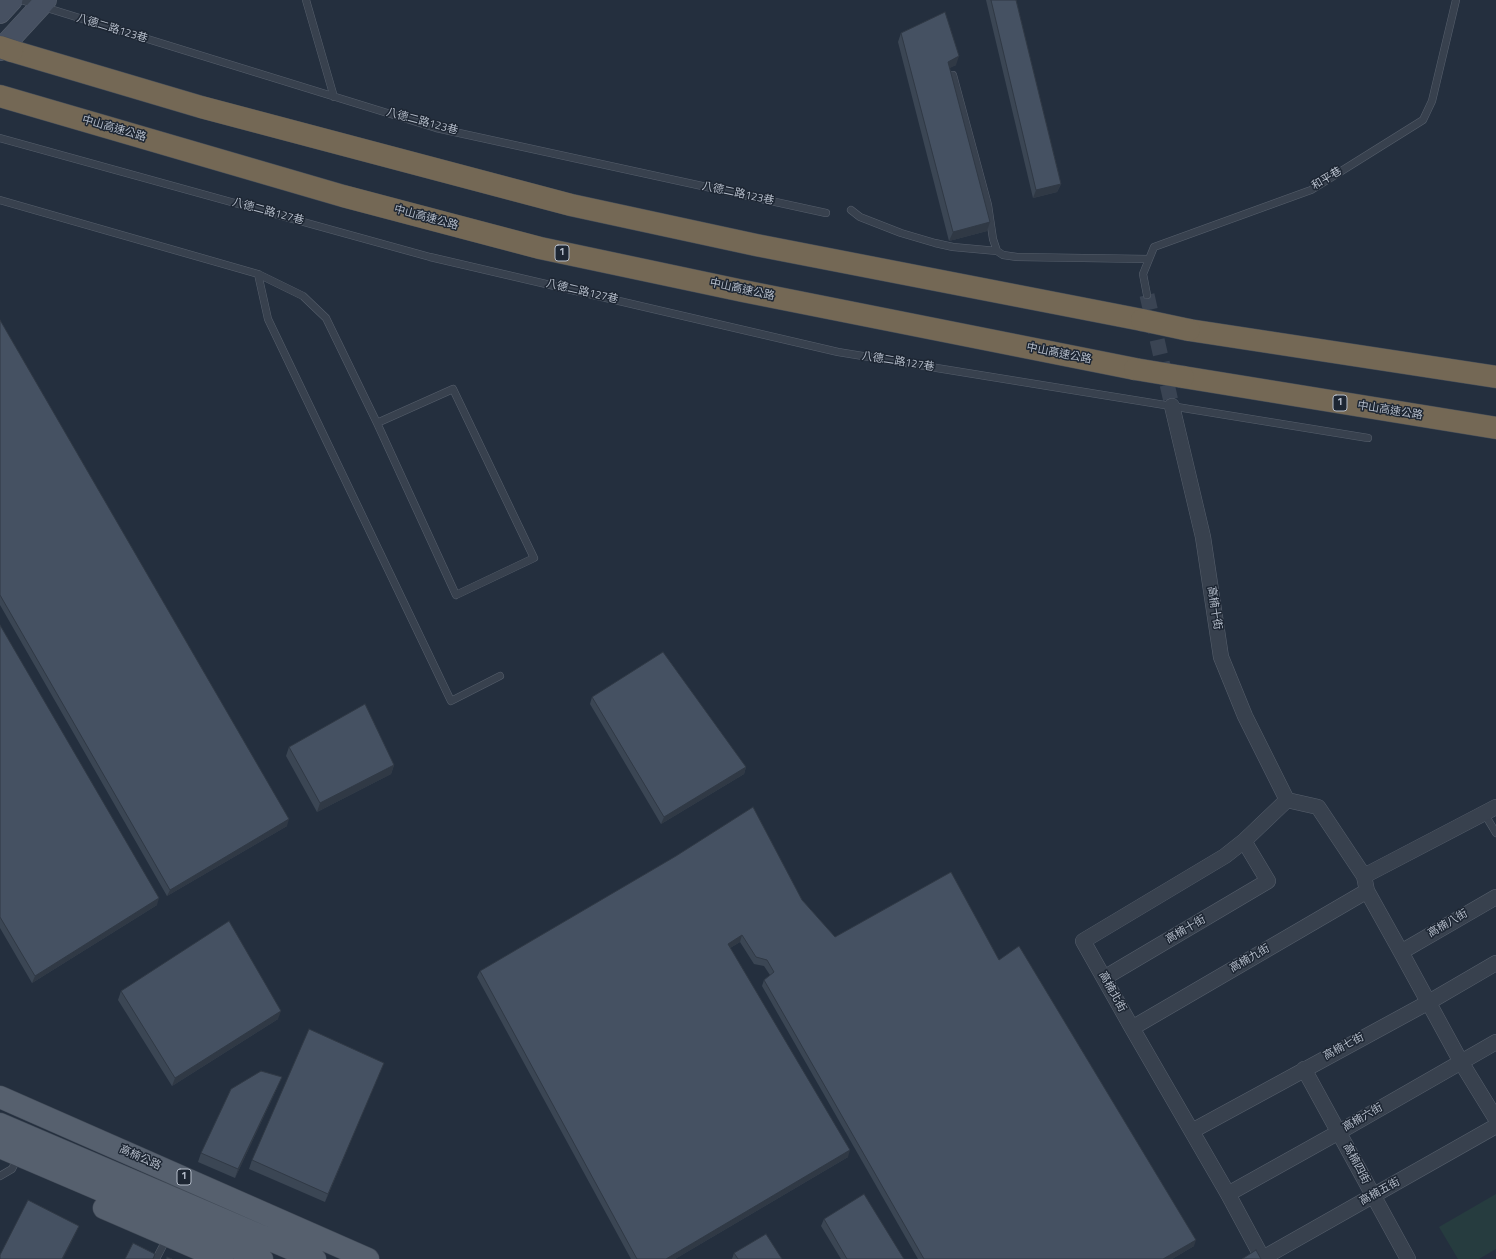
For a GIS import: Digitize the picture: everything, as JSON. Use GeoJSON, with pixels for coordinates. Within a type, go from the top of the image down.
{"type":"FeatureCollection","features":[{"type":"Feature","properties":{"kind":"highway"},"geometry":{"type":"LineString","coordinates":[[4,49],[202,108],[572,205],[756,245],[1189,330],[1496,377]]}},
{"type":"Feature","properties":{"kind":"highway","name":"中山高速公路"},"geometry":{"type":"LineString","coordinates":[[0,96],[343,196],[540,248],[743,291],[1135,369],[1496,428]]}},
{"type":"Feature","properties":{"kind":"main road","name":"高楠公路"},"geometry":{"type":"LineString","coordinates":[[0,1097],[19,1145],[262,1259]]}},
{"type":"Feature","properties":{"kind":"main road","name":"高楠公路"},"geometry":{"type":"LineString","coordinates":[[0,1124],[19,1145],[168,1236],[222,1259]]}},
{"type":"Feature","properties":{"kind":"main road","name":"高楠公路"},"geometry":{"type":"LineString","coordinates":[[19,1145],[315,1259]]}},
{"type":"Feature","properties":{"kind":"main road","name":"高楠公路"},"geometry":{"type":"LineString","coordinates":[[19,1145],[368,1259]]}},
{"type":"Feature","properties":{"kind":"street"},"geometry":{"type":"LineString","coordinates":[[0,13],[29,2]]}},
{"type":"Feature","properties":{"kind":"street"},"geometry":{"type":"LineString","coordinates":[[4,49],[29,2]]}},
{"type":"Feature","properties":{"kind":"street","name":"高楠十街"},"geometry":{"type":"LineString","coordinates":[[1172,406],[1203,537],[1222,658],[1245,716],[1287,800]]}},
{"type":"Feature","properties":{"kind":"street"},"geometry":{"type":"LineString","coordinates":[[1287,800],[1318,807],[1365,883],[1401,952],[1462,1062],[1496,1119]]}},
{"type":"Feature","properties":{"kind":"street","name":"高楠北街"},"geometry":{"type":"LineString","coordinates":[[1263,1258],[1083,941],[1225,856],[1244,841],[1287,800]]}},
{"type":"Feature","properties":{"kind":"street","name":"高楠九街"},"geometry":{"type":"LineString","coordinates":[[1132,1028],[1365,883],[1490,810]]}},
{"type":"Feature","properties":{"kind":"street","name":"高楠十街"},"geometry":{"type":"LineString","coordinates":[[1104,978],[1268,881],[1244,841]]}},
{"type":"Feature","properties":{"kind":"street","name":"高楠八街"},"geometry":{"type":"LineString","coordinates":[[1401,952],[1496,897]]}},
{"type":"Feature","properties":{"kind":"street","name":"高楠七街"},"geometry":{"type":"LineString","coordinates":[[1192,1131],[1429,1002],[1496,963]]}},
{"type":"Feature","properties":{"kind":"street","name":"高楠六街"},"geometry":{"type":"LineString","coordinates":[[1228,1194],[1496,1042]]}},
{"type":"Feature","properties":{"kind":"street","name":"高楠四街"},"geometry":{"type":"LineString","coordinates":[[1304,1069],[1408,1259]]}},
{"type":"Feature","properties":{"kind":"street","name":"高楠五街"},"geometry":{"type":"LineString","coordinates":[[1263,1258],[1496,1126]]}},
{"type":"Feature","properties":{"kind":"lane"},"geometry":{"type":"LineString","coordinates":[[306,0],[334,97]]}},
{"type":"Feature","properties":{"kind":"lane","name":"和平巷"},"geometry":{"type":"LineString","coordinates":[[1147,295],[1143,274],[1154,247],[1311,190],[1423,120],[1432,101],[1456,0]]}},
{"type":"Feature","properties":{"kind":"lane","name":"八德二路123巷"},"geometry":{"type":"LineString","coordinates":[[29,2],[436,128],[826,213]]}},
{"type":"Feature","properties":{"kind":"lane"},"geometry":{"type":"LineString","coordinates":[[953,75],[988,205],[993,239],[997,251],[1003,256],[1017,257],[1149,259]]}},
{"type":"Feature","properties":{"kind":"lane","name":"八德二路127巷"},"geometry":{"type":"LineString","coordinates":[[0,138],[430,257],[838,352],[1368,438]]}},
{"type":"Feature","properties":{"kind":"lane"},"geometry":{"type":"LineString","coordinates":[[0,200],[258,274],[303,296],[326,318],[377,423],[456,595],[534,558],[453,389],[377,423]]}},
{"type":"Feature","properties":{"kind":"lane"},"geometry":{"type":"LineString","coordinates":[[851,210],[860,217],[901,233],[935,243],[953,247],[997,251]]}},
{"type":"Feature","properties":{"kind":"lane"},"geometry":{"type":"LineString","coordinates":[[258,274],[268,319],[451,701],[500,676]]}},
{"type":"Feature","properties":{"kind":"lane"},"geometry":{"type":"LineString","coordinates":[[1490,810],[1496,833]]}},
{"type":"Feature","properties":{"kind":"lane"},"geometry":{"type":"LineString","coordinates":[[156,1259],[168,1236]]}},
{"type":"Feature","properties":{"kind":"green space"},"geometry":{"type":"Polygon","coordinates":[[[1496,1194],[1496,1249],[1479,1259],[1458,1259],[1439,1227],[1496,1194]]]}},
{"type":"Feature","properties":{"kind":"building"},"geometry":{"type":"Polygon","coordinates":[[[991,0],[1016,0],[1061,184],[1036,190],[991,0]]]}},
{"type":"Feature","properties":{"kind":"building"},"geometry":{"type":"Polygon","coordinates":[[[945,12],[959,56],[948,62],[990,222],[953,232],[901,33],[945,12]]]}},
{"type":"Feature","properties":{"kind":"building"},"geometry":{"type":"Polygon","coordinates":[[[0,320],[289,819],[170,890],[0,595],[0,320]]]}},
{"type":"Feature","properties":{"kind":"building"},"geometry":{"type":"Polygon","coordinates":[[[0,625],[159,898],[35,976],[0,917],[0,625]]]}},
{"type":"Feature","properties":{"kind":"building"},"geometry":{"type":"Polygon","coordinates":[[[663,652],[746,767],[664,817],[592,697],[663,652]]]}},
{"type":"Feature","properties":{"kind":"building"},"geometry":{"type":"Polygon","coordinates":[[[365,704],[394,765],[320,803],[289,747],[365,704]]]}},
{"type":"Feature","properties":{"kind":"building"},"geometry":{"type":"Polygon","coordinates":[[[753,807],[802,900],[835,937],[951,872],[999,960],[1019,946],[1196,1240],[1163,1259],[924,1259],[764,980],[774,972],[767,960],[756,957],[742,935],[728,944],[850,1150],[666,1259],[637,1259],[480,971],[676,856],[753,807]]]}},
{"type":"Feature","properties":{"kind":"building"},"geometry":{"type":"Polygon","coordinates":[[[229,921],[281,1011],[175,1078],[121,991],[229,921]]]}},
{"type":"Feature","properties":{"kind":"building"},"geometry":{"type":"Polygon","coordinates":[[[309,1029],[384,1063],[328,1194],[252,1160],[309,1029]]]}},
{"type":"Feature","properties":{"kind":"building"},"geometry":{"type":"Polygon","coordinates":[[[261,1071],[282,1077],[238,1169],[201,1153],[231,1089],[261,1071]]]}},
{"type":"Feature","properties":{"kind":"building"},"geometry":{"type":"Polygon","coordinates":[[[864,1194],[904,1259],[847,1259],[824,1219],[864,1194]]]}},
{"type":"Feature","properties":{"kind":"building"},"geometry":{"type":"Polygon","coordinates":[[[28,1200],[79,1226],[62,1259],[0,1259],[0,1255],[28,1200]]]}},
{"type":"Feature","properties":{"kind":"building"},"geometry":{"type":"Polygon","coordinates":[[[766,1234],[782,1259],[738,1259],[734,1253],[766,1234]]]}},
{"type":"Feature","properties":{"kind":"building"},"geometry":{"type":"Polygon","coordinates":[[[133,1243],[155,1254],[153,1259],[125,1259],[133,1243]]]}},
{"type":"Feature","properties":{"kind":"building"},"geometry":{"type":"Polygon","coordinates":[[[1256,1250],[1261,1259],[1242,1259],[1256,1250]]]}},
{"type":"Feature","properties":{"kind":"tunnel"},"geometry":{"type":"LineString","coordinates":[[1147,295],[1172,406]]}}]}
